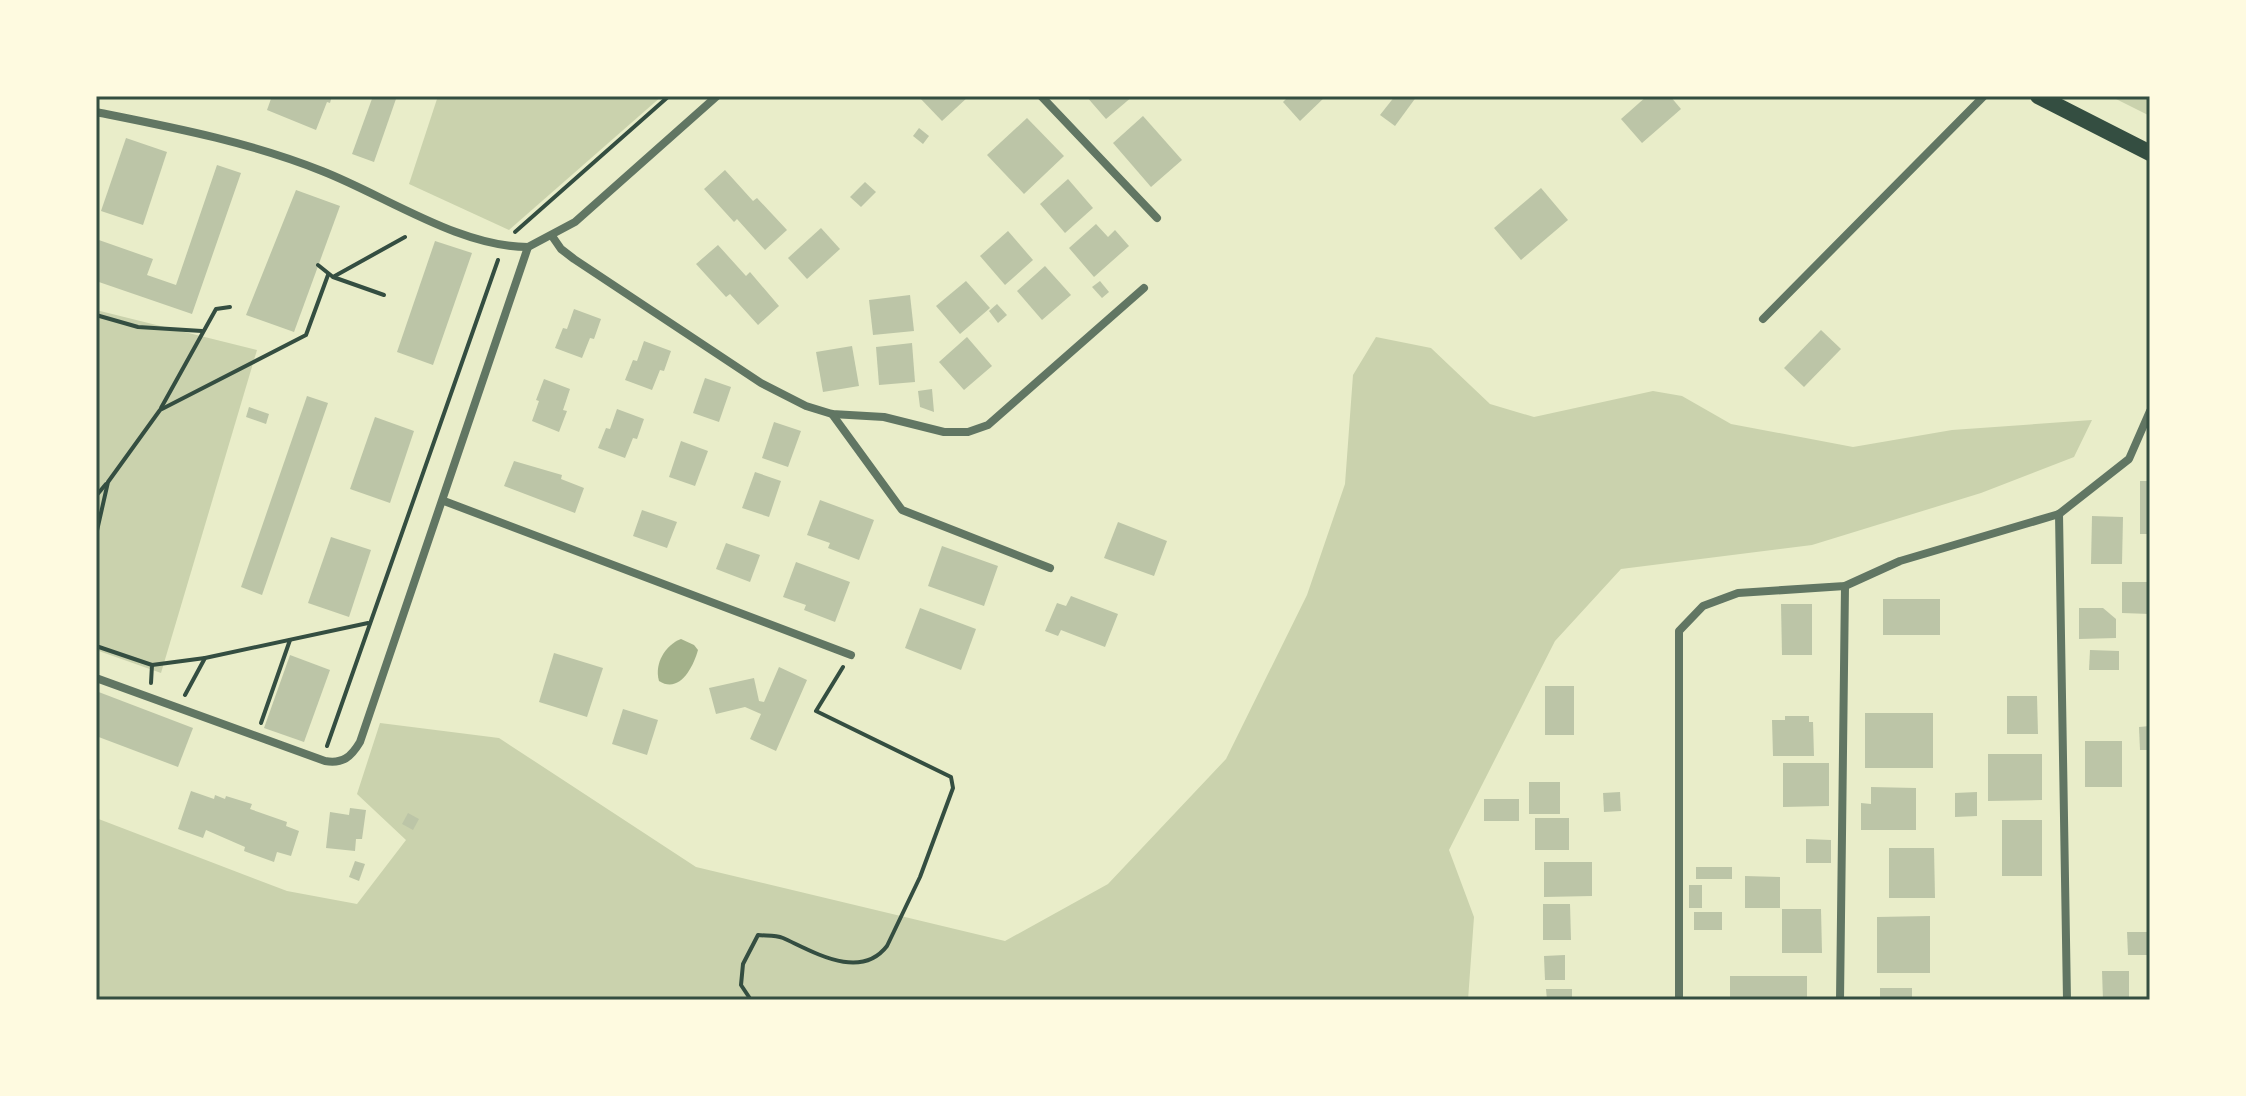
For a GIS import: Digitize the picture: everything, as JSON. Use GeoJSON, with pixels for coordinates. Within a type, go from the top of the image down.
{"type":"FeatureCollection","features":[{"type":"Feature","properties":{"kind":"main road"},"geometry":{"type":"LineString","coordinates":[[2038,96],[2150,153]]}},
{"type":"Feature","properties":{"kind":"street"},"geometry":{"type":"LineString","coordinates":[[96,112],[206,136],[289,160],[321,170],[455,230],[504,246],[528,247],[575,222],[717,96]]}},
{"type":"Feature","properties":{"kind":"street"},"geometry":{"type":"LineString","coordinates":[[1041,96],[1157,218]]}},
{"type":"Feature","properties":{"kind":"street"},"geometry":{"type":"LineString","coordinates":[[1763,319],[1984,96]]}},
{"type":"Feature","properties":{"kind":"street"},"geometry":{"type":"LineString","coordinates":[[552,236],[561,249],[574,259],[761,383],[806,406],[832,414],[884,417],[944,432],[968,432],[988,425],[1144,288]]}},
{"type":"Feature","properties":{"kind":"street"},"geometry":{"type":"LineString","coordinates":[[96,678],[322,760],[344,760],[353,753],[360,742],[444,501],[528,247]]}},
{"type":"Feature","properties":{"kind":"street"},"geometry":{"type":"LineString","coordinates":[[1679,1000],[1679,631],[1703,606],[1738,593],[1845,586],[1900,561],[2059,514],[2129,459],[2150,411]]}},
{"type":"Feature","properties":{"kind":"street"},"geometry":{"type":"LineString","coordinates":[[832,414],[902,510],[1050,568]]}},
{"type":"Feature","properties":{"kind":"street"},"geometry":{"type":"LineString","coordinates":[[444,501],[851,655]]}},
{"type":"Feature","properties":{"kind":"street"},"geometry":{"type":"LineString","coordinates":[[2059,514],[2067,1000]]}},
{"type":"Feature","properties":{"kind":"street"},"geometry":{"type":"LineString","coordinates":[[1840,1000],[1845,586]]}},
{"type":"Feature","properties":{"kind":"path"},"geometry":{"type":"LineString","coordinates":[[322,760],[504,246],[513,234],[669,96]]}},
{"type":"Feature","properties":{"kind":"path"},"geometry":{"type":"LineString","coordinates":[[160,410],[306,335],[331,276],[405,237]]}},
{"type":"Feature","properties":{"kind":"path"},"geometry":{"type":"LineString","coordinates":[[318,265],[331,276],[384,295]]}},
{"type":"Feature","properties":{"kind":"path"},"geometry":{"type":"LineString","coordinates":[[96,496],[160,410],[216,309],[230,307]]}},
{"type":"Feature","properties":{"kind":"path"},"geometry":{"type":"LineString","coordinates":[[96,315],[138,327],[202,331]]}},
{"type":"Feature","properties":{"kind":"path"},"geometry":{"type":"LineString","coordinates":[[96,535],[108,482]]}},
{"type":"Feature","properties":{"kind":"path"},"geometry":{"type":"LineString","coordinates":[[96,646],[152,665],[205,658],[368,623]]}},
{"type":"Feature","properties":{"kind":"path"},"geometry":{"type":"LineString","coordinates":[[248,719],[261,723],[290,640]]}},
{"type":"Feature","properties":{"kind":"path"},"geometry":{"type":"LineString","coordinates":[[751,1000],[741,985],[743,964],[758,935],[780,936],[818,954],[847,963],[869,961],[879,955],[887,946],[920,877],[953,788],[951,777],[816,711],[851,655]]}},
{"type":"Feature","properties":{"kind":"path"},"geometry":{"type":"LineString","coordinates":[[185,695],[205,658]]}},
{"type":"Feature","properties":{"kind":"path"},"geometry":{"type":"LineString","coordinates":[[152,665],[150,680],[153,684]]}},
{"type":"Feature","properties":{"kind":"path"},"geometry":{"type":"LineString","coordinates":[[174,691],[197,700]]}},
{"type":"Feature","properties":{"kind":"path"},"geometry":{"type":"LineString","coordinates":[[759,1000],[802,1000]]}},
{"type":"Feature","properties":{"kind":"shaded area"},"geometry":{"type":"Polygon","coordinates":[[[438,96],[662,96],[509,230],[409,184],[438,96]]]}},
{"type":"Feature","properties":{"kind":"shaded area"},"geometry":{"type":"Polygon","coordinates":[[[2110,96],[2150,96],[2150,116],[2110,96]]]}},
{"type":"Feature","properties":{"kind":"shaded area"},"geometry":{"type":"Polygon","coordinates":[[[96,310],[257,350],[161,673],[96,650],[96,310]]]}},
{"type":"Feature","properties":{"kind":"shaded area"},"geometry":{"type":"Polygon","coordinates":[[[1376,337],[1431,348],[1490,404],[1534,417],[1653,391],[1682,396],[1731,424],[1853,447],[1952,430],[2092,420],[2074,457],[1981,493],[1812,545],[1621,569],[1555,641],[1449,850],[1474,917],[1468,1000],[96,1000],[96,818],[287,891],[357,904],[406,840],[357,794],[380,723],[499,738],[696,867],[1005,941],[1108,884],[1226,759],[1307,595],[1345,484],[1353,375],[1376,337]]]}},
{"type":"Feature","properties":{"kind":"shaded area"},"geometry":{"type":"Polygon","coordinates":[[[681,639],[694,645],[698,650],[696,657],[679,682],[666,684],[659,681],[658,675],[662,656],[681,639]]]}},
{"type":"Feature","properties":{"kind":"building"},"geometry":{"type":"Polygon","coordinates":[[[272,96],[332,96],[316,130],[267,110],[272,96]]]}},
{"type":"Feature","properties":{"kind":"building"},"geometry":{"type":"Polygon","coordinates":[[[373,96],[397,96],[374,162],[352,154],[373,96]]]}},
{"type":"Feature","properties":{"kind":"building"},"geometry":{"type":"Polygon","coordinates":[[[918,96],[969,96],[942,121],[918,96]]]}},
{"type":"Feature","properties":{"kind":"building"},"geometry":{"type":"Polygon","coordinates":[[[1086,96],[1133,96],[1106,119],[1086,96]]]}},
{"type":"Feature","properties":{"kind":"building"},"geometry":{"type":"Polygon","coordinates":[[[1289,96],[1326,96],[1300,121],[1283,102],[1289,96]]]}},
{"type":"Feature","properties":{"kind":"building"},"geometry":{"type":"Polygon","coordinates":[[[1395,96],[1417,96],[1395,126],[1380,115],[1395,96]]]}},
{"type":"Feature","properties":{"kind":"building"},"geometry":{"type":"Polygon","coordinates":[[[1647,96],[1670,96],[1681,109],[1642,143],[1621,119],[1647,96]]]}},
{"type":"Feature","properties":{"kind":"building"},"geometry":{"type":"Polygon","coordinates":[[[1143,116],[1182,160],[1151,187],[1113,143],[1143,116]]]}},
{"type":"Feature","properties":{"kind":"building"},"geometry":{"type":"Polygon","coordinates":[[[1027,118],[1064,156],[1024,194],[987,155],[1027,118]]]}},
{"type":"Feature","properties":{"kind":"building"},"geometry":{"type":"Polygon","coordinates":[[[919,128],[929,136],[923,144],[913,136],[919,128]]]}},
{"type":"Feature","properties":{"kind":"building"},"geometry":{"type":"Polygon","coordinates":[[[126,138],[167,152],[143,225],[101,211],[126,138]]]}},
{"type":"Feature","properties":{"kind":"building"},"geometry":{"type":"Polygon","coordinates":[[[217,165],[241,173],[192,314],[96,281],[96,239],[153,259],[147,275],[176,285],[217,165]]]}},
{"type":"Feature","properties":{"kind":"building"},"geometry":{"type":"Polygon","coordinates":[[[725,170],[753,201],[757,198],[787,230],[765,250],[704,189],[725,170]]]}},
{"type":"Feature","properties":{"kind":"building"},"geometry":{"type":"Polygon","coordinates":[[[1068,179],[1093,208],[1065,233],[1040,204],[1068,179]]]}},
{"type":"Feature","properties":{"kind":"building"},"geometry":{"type":"Polygon","coordinates":[[[865,182],[876,192],[861,207],[850,197],[865,182]]]}},
{"type":"Feature","properties":{"kind":"building"},"geometry":{"type":"Polygon","coordinates":[[[1541,188],[1568,220],[1521,260],[1494,228],[1541,188]]]}},
{"type":"Feature","properties":{"kind":"building"},"geometry":{"type":"Polygon","coordinates":[[[296,190],[340,206],[294,332],[246,315],[296,190]]]}},
{"type":"Feature","properties":{"kind":"building"},"geometry":{"type":"Polygon","coordinates":[[[1096,224],[1108,237],[1115,230],[1129,246],[1094,277],[1069,248],[1096,224]]]}},
{"type":"Feature","properties":{"kind":"building"},"geometry":{"type":"Polygon","coordinates":[[[821,228],[840,249],[807,279],[788,258],[821,228]]]}},
{"type":"Feature","properties":{"kind":"building"},"geometry":{"type":"Polygon","coordinates":[[[1008,231],[1033,260],[1005,285],[980,256],[1008,231]]]}},
{"type":"Feature","properties":{"kind":"building"},"geometry":{"type":"Polygon","coordinates":[[[435,241],[472,253],[433,365],[397,352],[435,241]]]}},
{"type":"Feature","properties":{"kind":"building"},"geometry":{"type":"Polygon","coordinates":[[[718,245],[746,276],[750,272],[779,306],[758,325],[730,294],[726,297],[696,264],[718,245]]]}},
{"type":"Feature","properties":{"kind":"building"},"geometry":{"type":"Polygon","coordinates":[[[1045,266],[1071,295],[1042,320],[1017,291],[1045,266]]]}},
{"type":"Feature","properties":{"kind":"building"},"geometry":{"type":"Polygon","coordinates":[[[966,281],[990,308],[960,334],[936,306],[966,281]]]}},
{"type":"Feature","properties":{"kind":"building"},"geometry":{"type":"Polygon","coordinates":[[[1100,281],[1109,292],[1102,298],[1092,287],[1100,281]]]}},
{"type":"Feature","properties":{"kind":"building"},"geometry":{"type":"Polygon","coordinates":[[[910,295],[914,331],[873,335],[869,300],[910,295]]]}},
{"type":"Feature","properties":{"kind":"building"},"geometry":{"type":"Polygon","coordinates":[[[997,304],[1007,315],[998,323],[989,311],[997,304]]]}},
{"type":"Feature","properties":{"kind":"building"},"geometry":{"type":"Polygon","coordinates":[[[574,309],[601,319],[594,339],[590,338],[582,358],[555,348],[563,328],[567,329],[574,309]]]}},
{"type":"Feature","properties":{"kind":"building"},"geometry":{"type":"Polygon","coordinates":[[[1821,330],[1841,349],[1804,387],[1784,368],[1821,330]]]}},
{"type":"Feature","properties":{"kind":"building"},"geometry":{"type":"Polygon","coordinates":[[[967,337],[992,366],[964,390],[939,362],[967,337]]]}},
{"type":"Feature","properties":{"kind":"building"},"geometry":{"type":"Polygon","coordinates":[[[644,341],[671,351],[664,371],[660,370],[652,390],[625,380],[633,360],[637,361],[644,341]]]}},
{"type":"Feature","properties":{"kind":"building"},"geometry":{"type":"Polygon","coordinates":[[[912,343],[915,382],[879,385],[876,347],[912,343]]]}},
{"type":"Feature","properties":{"kind":"building"},"geometry":{"type":"Polygon","coordinates":[[[852,346],[859,386],[823,392],[816,352],[852,346]]]}},
{"type":"Feature","properties":{"kind":"building"},"geometry":{"type":"Polygon","coordinates":[[[705,378],[731,387],[719,422],[693,413],[705,378]]]}},
{"type":"Feature","properties":{"kind":"building"},"geometry":{"type":"Polygon","coordinates":[[[544,379],[570,389],[563,410],[567,411],[559,432],[532,421],[544,379]]]}},
{"type":"Feature","properties":{"kind":"building"},"geometry":{"type":"Polygon","coordinates":[[[932,389],[934,412],[920,407],[918,391],[932,389]]]}},
{"type":"Feature","properties":{"kind":"building"},"geometry":{"type":"Polygon","coordinates":[[[307,396],[328,403],[262,595],[241,587],[307,396]]]}},
{"type":"Feature","properties":{"kind":"building"},"geometry":{"type":"Polygon","coordinates":[[[249,407],[269,414],[266,424],[246,417],[249,407]]]}},
{"type":"Feature","properties":{"kind":"building"},"geometry":{"type":"Polygon","coordinates":[[[617,409],[644,419],[637,439],[633,438],[625,458],[598,448],[606,428],[610,429],[617,409]]]}},
{"type":"Feature","properties":{"kind":"building"},"geometry":{"type":"Polygon","coordinates":[[[375,417],[414,431],[390,503],[350,489],[375,417]]]}},
{"type":"Feature","properties":{"kind":"building"},"geometry":{"type":"Polygon","coordinates":[[[774,422],[801,431],[788,467],[762,458],[774,422]]]}},
{"type":"Feature","properties":{"kind":"building"},"geometry":{"type":"Polygon","coordinates":[[[681,441],[708,451],[695,486],[669,477],[681,441]]]}},
{"type":"Feature","properties":{"kind":"building"},"geometry":{"type":"Polygon","coordinates":[[[514,461],[562,475],[561,479],[584,488],[575,513],[504,486],[514,461]]]}},
{"type":"Feature","properties":{"kind":"building"},"geometry":{"type":"Polygon","coordinates":[[[755,472],[781,481],[769,517],[742,508],[755,472]]]}},
{"type":"Feature","properties":{"kind":"building"},"geometry":{"type":"Polygon","coordinates":[[[2140,481],[2150,481],[2150,534],[2140,534],[2140,481]]]}},
{"type":"Feature","properties":{"kind":"building"},"geometry":{"type":"Polygon","coordinates":[[[820,500],[874,520],[859,560],[828,548],[830,543],[807,535],[820,500]]]}},
{"type":"Feature","properties":{"kind":"building"},"geometry":{"type":"Polygon","coordinates":[[[642,510],[677,522],[667,548],[633,536],[642,510]]]}},
{"type":"Feature","properties":{"kind":"building"},"geometry":{"type":"Polygon","coordinates":[[[2092,516],[2123,517],[2122,564],[2091,564],[2092,516]]]}},
{"type":"Feature","properties":{"kind":"building"},"geometry":{"type":"Polygon","coordinates":[[[1118,522],[1167,541],[1154,576],[1104,558],[1118,522]]]}},
{"type":"Feature","properties":{"kind":"building"},"geometry":{"type":"Polygon","coordinates":[[[331,537],[371,550],[349,617],[308,603],[331,537]]]}},
{"type":"Feature","properties":{"kind":"building"},"geometry":{"type":"Polygon","coordinates":[[[726,543],[760,555],[750,582],[716,569],[726,543]]]}},
{"type":"Feature","properties":{"kind":"building"},"geometry":{"type":"Polygon","coordinates":[[[942,546],[998,566],[984,606],[928,586],[942,546]]]}},
{"type":"Feature","properties":{"kind":"building"},"geometry":{"type":"Polygon","coordinates":[[[796,562],[850,582],[835,622],[804,610],[806,605],[783,597],[796,562]]]}},
{"type":"Feature","properties":{"kind":"building"},"geometry":{"type":"Polygon","coordinates":[[[2122,582],[2150,582],[2150,614],[2122,613],[2122,582]]]}},
{"type":"Feature","properties":{"kind":"building"},"geometry":{"type":"Polygon","coordinates":[[[1071,596],[1118,614],[1105,647],[1061,630],[1058,636],[1045,631],[1057,603],[1066,606],[1071,596]]]}},
{"type":"Feature","properties":{"kind":"building"},"geometry":{"type":"Polygon","coordinates":[[[1883,599],[1940,599],[1940,635],[1883,635],[1883,599]]]}},
{"type":"Feature","properties":{"kind":"building"},"geometry":{"type":"Polygon","coordinates":[[[1781,604],[1812,604],[1812,655],[1782,655],[1781,604]]]}},
{"type":"Feature","properties":{"kind":"building"},"geometry":{"type":"Polygon","coordinates":[[[920,608],[976,629],[961,670],[905,648],[920,608]]]}},
{"type":"Feature","properties":{"kind":"building"},"geometry":{"type":"Polygon","coordinates":[[[2079,608],[2103,608],[2116,619],[2116,638],[2079,639],[2079,608]]]}},
{"type":"Feature","properties":{"kind":"building"},"geometry":{"type":"Polygon","coordinates":[[[2090,650],[2119,651],[2119,670],[2089,670],[2090,650]]]}},
{"type":"Feature","properties":{"kind":"building"},"geometry":{"type":"Polygon","coordinates":[[[554,653],[603,668],[587,717],[539,702],[554,653]]]}},
{"type":"Feature","properties":{"kind":"building"},"geometry":{"type":"Polygon","coordinates":[[[290,655],[330,670],[304,742],[264,728],[290,655]]]}},
{"type":"Feature","properties":{"kind":"building"},"geometry":{"type":"Polygon","coordinates":[[[779,667],[807,680],[776,751],[750,739],[761,714],[745,707],[716,714],[709,688],[754,678],[759,701],[764,702],[779,667]]]}},
{"type":"Feature","properties":{"kind":"building"},"geometry":{"type":"Polygon","coordinates":[[[1545,686],[1574,686],[1574,735],[1545,735],[1545,686]]]}},
{"type":"Feature","properties":{"kind":"building"},"geometry":{"type":"Polygon","coordinates":[[[96,691],[193,728],[178,767],[96,736],[96,691]]]}},
{"type":"Feature","properties":{"kind":"building"},"geometry":{"type":"Polygon","coordinates":[[[2007,696],[2037,696],[2038,734],[2007,734],[2007,696]]]}},
{"type":"Feature","properties":{"kind":"building"},"geometry":{"type":"Polygon","coordinates":[[[623,709],[658,720],[647,755],[612,744],[623,709]]]}},
{"type":"Feature","properties":{"kind":"building"},"geometry":{"type":"Polygon","coordinates":[[[1865,713],[1933,713],[1933,768],[1865,768],[1865,713]]]}},
{"type":"Feature","properties":{"kind":"building"},"geometry":{"type":"Polygon","coordinates":[[[1785,716],[1809,716],[1809,722],[1813,722],[1814,756],[1773,756],[1772,720],[1785,720],[1785,716]]]}},
{"type":"Feature","properties":{"kind":"building"},"geometry":{"type":"Polygon","coordinates":[[[2150,726],[2150,750],[2140,750],[2139,727],[2150,726]]]}},
{"type":"Feature","properties":{"kind":"building"},"geometry":{"type":"Polygon","coordinates":[[[2085,741],[2122,741],[2122,787],[2085,787],[2085,741]]]}},
{"type":"Feature","properties":{"kind":"building"},"geometry":{"type":"Polygon","coordinates":[[[1988,754],[2042,754],[2042,800],[1988,801],[1988,754]]]}},
{"type":"Feature","properties":{"kind":"building"},"geometry":{"type":"Polygon","coordinates":[[[1783,763],[1829,763],[1829,806],[1783,807],[1783,763]]]}},
{"type":"Feature","properties":{"kind":"building"},"geometry":{"type":"Polygon","coordinates":[[[1529,782],[1560,782],[1560,814],[1529,814],[1529,782]]]}},
{"type":"Feature","properties":{"kind":"building"},"geometry":{"type":"Polygon","coordinates":[[[1871,787],[1916,788],[1916,830],[1861,830],[1861,803],[1871,804],[1871,787]]]}},
{"type":"Feature","properties":{"kind":"building"},"geometry":{"type":"Polygon","coordinates":[[[191,791],[214,799],[215,795],[225,799],[226,796],[252,804],[250,809],[287,822],[286,826],[299,831],[291,856],[277,852],[274,862],[244,851],[245,847],[206,830],[203,838],[178,829],[191,791]]]}},
{"type":"Feature","properties":{"kind":"building"},"geometry":{"type":"Polygon","coordinates":[[[1620,792],[1621,811],[1604,812],[1603,793],[1620,792]]]}},
{"type":"Feature","properties":{"kind":"building"},"geometry":{"type":"Polygon","coordinates":[[[1977,792],[1977,816],[1955,817],[1955,793],[1977,792]]]}},
{"type":"Feature","properties":{"kind":"building"},"geometry":{"type":"Polygon","coordinates":[[[1484,799],[1519,799],[1519,821],[1484,821],[1484,799]]]}},
{"type":"Feature","properties":{"kind":"building"},"geometry":{"type":"Polygon","coordinates":[[[350,808],[366,810],[362,839],[356,839],[355,851],[326,848],[330,812],[349,815],[350,808]]]}},
{"type":"Feature","properties":{"kind":"building"},"geometry":{"type":"Polygon","coordinates":[[[408,813],[419,819],[413,830],[402,824],[408,813]]]}},
{"type":"Feature","properties":{"kind":"building"},"geometry":{"type":"Polygon","coordinates":[[[1535,818],[1569,818],[1569,850],[1535,850],[1535,818]]]}},
{"type":"Feature","properties":{"kind":"building"},"geometry":{"type":"Polygon","coordinates":[[[2002,820],[2042,820],[2042,876],[2002,876],[2002,820]]]}},
{"type":"Feature","properties":{"kind":"building"},"geometry":{"type":"Polygon","coordinates":[[[1806,839],[1831,840],[1831,863],[1806,863],[1806,839]]]}},
{"type":"Feature","properties":{"kind":"building"},"geometry":{"type":"Polygon","coordinates":[[[1889,848],[1934,848],[1935,898],[1889,898],[1889,848]]]}},
{"type":"Feature","properties":{"kind":"building"},"geometry":{"type":"Polygon","coordinates":[[[355,861],[365,864],[359,881],[349,877],[355,861]]]}},
{"type":"Feature","properties":{"kind":"building"},"geometry":{"type":"Polygon","coordinates":[[[1544,862],[1592,862],[1592,896],[1544,897],[1544,862]]]}},
{"type":"Feature","properties":{"kind":"building"},"geometry":{"type":"Polygon","coordinates":[[[1696,867],[1732,867],[1732,879],[1696,879],[1696,867]]]}},
{"type":"Feature","properties":{"kind":"building"},"geometry":{"type":"Polygon","coordinates":[[[1745,876],[1780,877],[1780,908],[1745,908],[1745,876]]]}},
{"type":"Feature","properties":{"kind":"building"},"geometry":{"type":"Polygon","coordinates":[[[1689,885],[1702,885],[1702,908],[1689,908],[1689,885]]]}},
{"type":"Feature","properties":{"kind":"building"},"geometry":{"type":"Polygon","coordinates":[[[1543,904],[1570,904],[1571,940],[1543,940],[1543,904]]]}},
{"type":"Feature","properties":{"kind":"building"},"geometry":{"type":"Polygon","coordinates":[[[1782,909],[1821,909],[1822,953],[1782,953],[1782,909]]]}},
{"type":"Feature","properties":{"kind":"building"},"geometry":{"type":"Polygon","coordinates":[[[1694,912],[1722,912],[1722,930],[1694,930],[1694,912]]]}},
{"type":"Feature","properties":{"kind":"building"},"geometry":{"type":"Polygon","coordinates":[[[1930,916],[1930,973],[1877,973],[1877,917],[1930,916]]]}},
{"type":"Feature","properties":{"kind":"building"},"geometry":{"type":"Polygon","coordinates":[[[2127,932],[2150,932],[2150,955],[2128,955],[2127,932]]]}},
{"type":"Feature","properties":{"kind":"building"},"geometry":{"type":"Polygon","coordinates":[[[1565,955],[1565,980],[1545,980],[1544,956],[1565,955]]]}},
{"type":"Feature","properties":{"kind":"building"},"geometry":{"type":"Polygon","coordinates":[[[2102,971],[2129,971],[2129,1000],[2103,1000],[2102,971]]]}},
{"type":"Feature","properties":{"kind":"building"},"geometry":{"type":"Polygon","coordinates":[[[1730,976],[1807,976],[1807,1000],[1730,1000],[1730,976]]]}},
{"type":"Feature","properties":{"kind":"building"},"geometry":{"type":"Polygon","coordinates":[[[1880,988],[1912,988],[1912,1000],[1880,1000],[1880,988]]]}},
{"type":"Feature","properties":{"kind":"building"},"geometry":{"type":"Polygon","coordinates":[[[1546,989],[1572,989],[1572,1000],[1547,1000],[1546,989]]]}}]}
